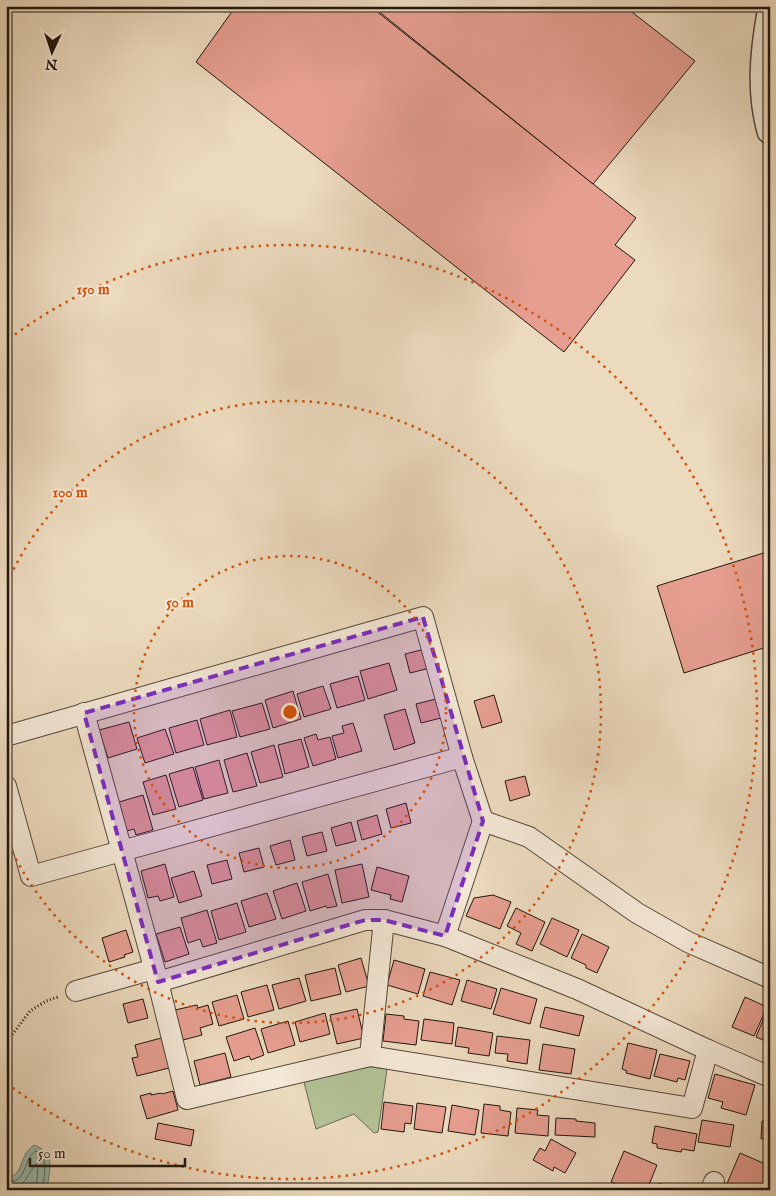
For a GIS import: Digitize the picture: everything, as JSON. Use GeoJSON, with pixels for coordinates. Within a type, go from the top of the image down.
{"type":"FeatureCollection","features":[{"type":"Feature","properties":{"kind":"street"},"geometry":{"type":"LineString","coordinates":[[770,13],[763,62],[764,99],[770,131]]}},
{"type":"Feature","properties":{"kind":"street"},"geometry":{"type":"LineString","coordinates":[[6,736],[423,617],[462,757],[483,821],[445,936]]}},
{"type":"Feature","properties":{"kind":"street"},"geometry":{"type":"LineString","coordinates":[[84,713],[156,975],[187,1099],[370,1056],[692,1108],[708,1050]]}},
{"type":"Feature","properties":{"kind":"street"},"geometry":{"type":"LineString","coordinates":[[6,786],[32,876],[462,757]]}},
{"type":"Feature","properties":{"kind":"street"},"geometry":{"type":"LineString","coordinates":[[483,821],[529,837],[637,913],[688,942],[770,978]]}},
{"type":"Feature","properties":{"kind":"street"},"geometry":{"type":"LineString","coordinates":[[76,991],[156,975],[364,920],[384,920],[445,936],[577,989],[770,1077]]}},
{"type":"Feature","properties":{"kind":"street"},"geometry":{"type":"LineString","coordinates":[[370,1056],[384,920]]}},
{"type":"Feature","properties":{"kind":"path"},"geometry":{"type":"LineString","coordinates":[[6,1043],[30,1011],[46,1001],[76,991]]}},
{"type":"Feature","properties":{"kind":"highlighted area"},"geometry":{"type":"Polygon","coordinates":[[[423,617],[483,821],[445,936],[384,920],[365,920],[158,982],[84,713],[423,617]]]}},
{"type":"Feature","properties":{"kind":"green space"},"geometry":{"type":"Polygon","coordinates":[[[352,1064],[387,1069],[378,1132],[374,1133],[354,1114],[316,1129],[303,1078],[352,1064]]]}},
{"type":"Feature","properties":{"kind":"water"},"geometry":{"type":"Polygon","coordinates":[[[34,1145],[46,1153],[49,1158],[50,1169],[47,1190],[6,1190],[6,1177],[18,1171],[25,1154],[34,1145]]]}},
{"type":"Feature","properties":{"kind":"building"},"geometry":{"type":"Polygon","coordinates":[[[236,6],[370,6],[636,218],[615,245],[635,260],[564,352],[196,62],[236,6]]]}},
{"type":"Feature","properties":{"kind":"building"},"geometry":{"type":"Polygon","coordinates":[[[372,6],[624,6],[695,61],[593,184],[372,6]]]}},
{"type":"Feature","properties":{"kind":"building"},"geometry":{"type":"Polygon","coordinates":[[[770,551],[770,646],[684,673],[657,586],[770,551]]]}},
{"type":"Feature","properties":{"kind":"building"},"geometry":{"type":"Polygon","coordinates":[[[425,649],[430,668],[410,673],[405,654],[425,649]]]}},
{"type":"Feature","properties":{"kind":"building"},"geometry":{"type":"Polygon","coordinates":[[[389,663],[397,690],[368,699],[360,671],[389,663]]]}},
{"type":"Feature","properties":{"kind":"building"},"geometry":{"type":"Polygon","coordinates":[[[358,676],[365,700],[337,708],[330,684],[358,676]]]}},
{"type":"Feature","properties":{"kind":"building"},"geometry":{"type":"Polygon","coordinates":[[[323,686],[331,709],[304,717],[297,694],[323,686]]]}},
{"type":"Feature","properties":{"kind":"building"},"geometry":{"type":"Polygon","coordinates":[[[293,691],[301,719],[273,728],[265,700],[293,691]]]}},
{"type":"Feature","properties":{"kind":"building"},"geometry":{"type":"Polygon","coordinates":[[[494,695],[502,722],[482,728],[474,701],[494,695]]]}},
{"type":"Feature","properties":{"kind":"building"},"geometry":{"type":"Polygon","coordinates":[[[436,699],[441,718],[421,723],[416,704],[436,699]]]}},
{"type":"Feature","properties":{"kind":"building"},"geometry":{"type":"Polygon","coordinates":[[[262,703],[270,729],[240,737],[232,711],[262,703]]]}},
{"type":"Feature","properties":{"kind":"building"},"geometry":{"type":"Polygon","coordinates":[[[405,709],[415,743],[394,750],[384,715],[405,709]]]}},
{"type":"Feature","properties":{"kind":"building"},"geometry":{"type":"Polygon","coordinates":[[[230,710],[237,737],[207,745],[200,719],[230,710]]]}},
{"type":"Feature","properties":{"kind":"building"},"geometry":{"type":"Polygon","coordinates":[[[197,720],[204,745],[176,753],[169,728],[197,720]]]}},
{"type":"Feature","properties":{"kind":"building"},"geometry":{"type":"Polygon","coordinates":[[[129,722],[137,749],[108,758],[99,730],[129,722]]]}},
{"type":"Feature","properties":{"kind":"building"},"geometry":{"type":"Polygon","coordinates":[[[353,723],[362,751],[338,758],[332,736],[344,733],[342,726],[353,723]]]}},
{"type":"Feature","properties":{"kind":"building"},"geometry":{"type":"Polygon","coordinates":[[[165,729],[174,754],[145,763],[137,738],[165,729]]]}},
{"type":"Feature","properties":{"kind":"building"},"geometry":{"type":"Polygon","coordinates":[[[316,734],[318,740],[330,737],[336,759],[313,766],[304,738],[316,734]]]}},
{"type":"Feature","properties":{"kind":"building"},"geometry":{"type":"Polygon","coordinates":[[[301,739],[309,767],[285,774],[278,745],[301,739]]]}},
{"type":"Feature","properties":{"kind":"building"},"geometry":{"type":"Polygon","coordinates":[[[274,745],[283,777],[260,783],[251,752],[274,745]]]}},
{"type":"Feature","properties":{"kind":"building"},"geometry":{"type":"Polygon","coordinates":[[[247,753],[257,786],[233,792],[224,760],[247,753]]]}},
{"type":"Feature","properties":{"kind":"building"},"geometry":{"type":"Polygon","coordinates":[[[219,760],[228,793],[204,799],[195,767],[219,760]]]}},
{"type":"Feature","properties":{"kind":"building"},"geometry":{"type":"Polygon","coordinates":[[[193,767],[203,800],[179,807],[169,774],[193,767]]]}},
{"type":"Feature","properties":{"kind":"building"},"geometry":{"type":"Polygon","coordinates":[[[166,775],[176,809],[153,815],[143,782],[166,775]]]}},
{"type":"Feature","properties":{"kind":"building"},"geometry":{"type":"Polygon","coordinates":[[[525,776],[530,795],[510,801],[505,781],[525,776]]]}},
{"type":"Feature","properties":{"kind":"building"},"geometry":{"type":"Polygon","coordinates":[[[143,795],[153,830],[136,835],[134,829],[127,831],[119,802],[143,795]]]}},
{"type":"Feature","properties":{"kind":"building"},"geometry":{"type":"Polygon","coordinates":[[[406,803],[411,823],[391,828],[386,809],[406,803]]]}},
{"type":"Feature","properties":{"kind":"building"},"geometry":{"type":"Polygon","coordinates":[[[377,815],[382,834],[362,840],[357,821],[377,815]]]}},
{"type":"Feature","properties":{"kind":"building"},"geometry":{"type":"Polygon","coordinates":[[[351,822],[356,841],[336,846],[331,828],[351,822]]]}},
{"type":"Feature","properties":{"kind":"building"},"geometry":{"type":"Polygon","coordinates":[[[322,832],[327,851],[307,856],[302,837],[322,832]]]}},
{"type":"Feature","properties":{"kind":"building"},"geometry":{"type":"Polygon","coordinates":[[[290,840],[295,860],[276,865],[270,846],[290,840]]]}},
{"type":"Feature","properties":{"kind":"building"},"geometry":{"type":"Polygon","coordinates":[[[259,848],[264,867],[244,872],[239,853],[259,848]]]}},
{"type":"Feature","properties":{"kind":"building"},"geometry":{"type":"Polygon","coordinates":[[[227,860],[232,879],[212,884],[207,865],[227,860]]]}},
{"type":"Feature","properties":{"kind":"building"},"geometry":{"type":"Polygon","coordinates":[[[165,864],[174,897],[160,901],[158,896],[148,898],[141,871],[165,864]]]}},
{"type":"Feature","properties":{"kind":"building"},"geometry":{"type":"Polygon","coordinates":[[[362,864],[369,897],[342,903],[335,870],[362,864]]]}},
{"type":"Feature","properties":{"kind":"building"},"geometry":{"type":"Polygon","coordinates":[[[377,867],[409,876],[402,902],[390,899],[391,895],[371,890],[377,867]]]}},
{"type":"Feature","properties":{"kind":"building"},"geometry":{"type":"Polygon","coordinates":[[[194,871],[202,896],[179,903],[171,878],[194,871]]]}},
{"type":"Feature","properties":{"kind":"building"},"geometry":{"type":"Polygon","coordinates":[[[328,874],[337,906],[327,908],[326,906],[310,911],[302,882],[328,874]]]}},
{"type":"Feature","properties":{"kind":"building"},"geometry":{"type":"Polygon","coordinates":[[[297,883],[306,911],[282,919],[273,891],[297,883]]]}},
{"type":"Feature","properties":{"kind":"building"},"geometry":{"type":"Polygon","coordinates":[[[267,893],[276,919],[249,927],[241,901],[267,893]]]}},
{"type":"Feature","properties":{"kind":"building"},"geometry":{"type":"Polygon","coordinates":[[[493,895],[511,902],[500,929],[466,916],[474,898],[493,895]]]}},
{"type":"Feature","properties":{"kind":"building"},"geometry":{"type":"Polygon","coordinates":[[[237,903],[246,932],[219,940],[211,911],[237,903]]]}},
{"type":"Feature","properties":{"kind":"building"},"geometry":{"type":"Polygon","coordinates":[[[516,908],[545,922],[532,951],[516,944],[521,933],[507,926],[516,908]]]}},
{"type":"Feature","properties":{"kind":"building"},"geometry":{"type":"Polygon","coordinates":[[[207,910],[217,943],[203,947],[200,939],[188,943],[181,918],[207,910]]]}},
{"type":"Feature","properties":{"kind":"building"},"geometry":{"type":"Polygon","coordinates":[[[552,918],[579,930],[567,957],[540,944],[552,918]]]}},
{"type":"Feature","properties":{"kind":"building"},"geometry":{"type":"Polygon","coordinates":[[[180,927],[189,954],[165,962],[156,934],[180,927]]]}},
{"type":"Feature","properties":{"kind":"building"},"geometry":{"type":"Polygon","coordinates":[[[126,930],[133,952],[124,955],[125,957],[109,962],[102,938],[126,930]]]}},
{"type":"Feature","properties":{"kind":"building"},"geometry":{"type":"Polygon","coordinates":[[[582,934],[609,947],[597,973],[571,958],[582,934]]]}},
{"type":"Feature","properties":{"kind":"building"},"geometry":{"type":"Polygon","coordinates":[[[361,958],[369,986],[346,992],[338,965],[361,958]]]}},
{"type":"Feature","properties":{"kind":"building"},"geometry":{"type":"Polygon","coordinates":[[[394,960],[425,969],[418,994],[387,985],[394,960]]]}},
{"type":"Feature","properties":{"kind":"building"},"geometry":{"type":"Polygon","coordinates":[[[335,968],[341,994],[311,1001],[305,975],[335,968]]]}},
{"type":"Feature","properties":{"kind":"building"},"geometry":{"type":"Polygon","coordinates":[[[430,972],[460,980],[452,1005],[423,996],[430,972]]]}},
{"type":"Feature","properties":{"kind":"building"},"geometry":{"type":"Polygon","coordinates":[[[299,978],[306,1001],[279,1009],[272,985],[299,978]]]}},
{"type":"Feature","properties":{"kind":"building"},"geometry":{"type":"Polygon","coordinates":[[[467,980],[497,989],[491,1009],[461,1001],[467,980]]]}},
{"type":"Feature","properties":{"kind":"building"},"geometry":{"type":"Polygon","coordinates":[[[267,985],[274,1010],[248,1017],[241,992],[267,985]]]}},
{"type":"Feature","properties":{"kind":"building"},"geometry":{"type":"Polygon","coordinates":[[[501,988],[537,999],[530,1024],[493,1014],[501,988]]]}},
{"type":"Feature","properties":{"kind":"building"},"geometry":{"type":"Polygon","coordinates":[[[237,995],[244,1019],[219,1026],[212,1002],[237,995]]]}},
{"type":"Feature","properties":{"kind":"building"},"geometry":{"type":"Polygon","coordinates":[[[745,997],[767,1007],[754,1036],[732,1027],[745,997]]]}},
{"type":"Feature","properties":{"kind":"building"},"geometry":{"type":"Polygon","coordinates":[[[143,999],[148,1018],[128,1023],[123,1004],[143,999]]]}},
{"type":"Feature","properties":{"kind":"building"},"geometry":{"type":"Polygon","coordinates":[[[197,1005],[198,1008],[208,1005],[213,1024],[200,1028],[202,1035],[183,1040],[175,1010],[197,1005]]]}},
{"type":"Feature","properties":{"kind":"building"},"geometry":{"type":"Polygon","coordinates":[[[545,1007],[584,1016],[579,1036],[540,1027],[545,1007]]]}},
{"type":"Feature","properties":{"kind":"building"},"geometry":{"type":"Polygon","coordinates":[[[768,1008],[770,1009],[770,1043],[756,1037],[768,1008]]]}},
{"type":"Feature","properties":{"kind":"building"},"geometry":{"type":"Polygon","coordinates":[[[357,1009],[364,1038],[337,1044],[330,1015],[357,1009]]]}},
{"type":"Feature","properties":{"kind":"building"},"geometry":{"type":"Polygon","coordinates":[[[325,1013],[330,1034],[300,1042],[295,1022],[325,1013]]]}},
{"type":"Feature","properties":{"kind":"building"},"geometry":{"type":"Polygon","coordinates":[[[386,1014],[404,1016],[404,1019],[419,1021],[416,1045],[383,1041],[386,1014]]]}},
{"type":"Feature","properties":{"kind":"building"},"geometry":{"type":"Polygon","coordinates":[[[424,1019],[454,1023],[452,1044],[421,1040],[424,1019]]]}},
{"type":"Feature","properties":{"kind":"building"},"geometry":{"type":"Polygon","coordinates":[[[288,1021],[295,1045],[268,1053],[261,1029],[288,1021]]]}},
{"type":"Feature","properties":{"kind":"building"},"geometry":{"type":"Polygon","coordinates":[[[458,1027],[493,1033],[489,1056],[468,1053],[469,1048],[455,1046],[458,1027]]]}},
{"type":"Feature","properties":{"kind":"building"},"geometry":{"type":"Polygon","coordinates":[[[255,1028],[264,1055],[251,1060],[249,1056],[234,1061],[226,1037],[255,1028]]]}},
{"type":"Feature","properties":{"kind":"building"},"geometry":{"type":"Polygon","coordinates":[[[497,1036],[530,1040],[527,1064],[507,1061],[508,1054],[495,1053],[497,1036]]]}},
{"type":"Feature","properties":{"kind":"building"},"geometry":{"type":"Polygon","coordinates":[[[165,1037],[173,1067],[137,1076],[132,1058],[138,1057],[135,1045],[165,1037]]]}},
{"type":"Feature","properties":{"kind":"building"},"geometry":{"type":"Polygon","coordinates":[[[628,1043],[657,1050],[650,1079],[626,1073],[627,1071],[622,1069],[628,1043]]]}},
{"type":"Feature","properties":{"kind":"building"},"geometry":{"type":"Polygon","coordinates":[[[543,1044],[575,1049],[571,1074],[539,1070],[543,1044]]]}},
{"type":"Feature","properties":{"kind":"building"},"geometry":{"type":"Polygon","coordinates":[[[225,1053],[231,1077],[200,1085],[194,1061],[225,1053]]]}},
{"type":"Feature","properties":{"kind":"building"},"geometry":{"type":"Polygon","coordinates":[[[660,1054],[690,1061],[685,1080],[678,1078],[677,1082],[654,1076],[660,1054]]]}},
{"type":"Feature","properties":{"kind":"building"},"geometry":{"type":"Polygon","coordinates":[[[715,1074],[755,1085],[746,1115],[721,1108],[723,1102],[708,1098],[715,1074]]]}},
{"type":"Feature","properties":{"kind":"building"},"geometry":{"type":"Polygon","coordinates":[[[173,1091],[178,1110],[147,1119],[140,1096],[173,1091]]]}},
{"type":"Feature","properties":{"kind":"building"},"geometry":{"type":"Polygon","coordinates":[[[384,1102],[413,1106],[411,1124],[405,1123],[404,1132],[381,1129],[384,1102]]]}},
{"type":"Feature","properties":{"kind":"building"},"geometry":{"type":"Polygon","coordinates":[[[417,1103],[446,1107],[442,1133],[414,1129],[417,1103]]]}},
{"type":"Feature","properties":{"kind":"building"},"geometry":{"type":"Polygon","coordinates":[[[484,1104],[500,1106],[500,1110],[511,1112],[508,1136],[481,1133],[484,1104]]]}},
{"type":"Feature","properties":{"kind":"building"},"geometry":{"type":"Polygon","coordinates":[[[452,1105],[479,1110],[475,1135],[448,1131],[452,1105]]]}},
{"type":"Feature","properties":{"kind":"building"},"geometry":{"type":"Polygon","coordinates":[[[517,1108],[538,1110],[537,1115],[549,1116],[548,1136],[515,1133],[517,1108]]]}},
{"type":"Feature","properties":{"kind":"building"},"geometry":{"type":"Polygon","coordinates":[[[556,1118],[576,1119],[576,1121],[595,1123],[595,1137],[555,1135],[556,1118]]]}},
{"type":"Feature","properties":{"kind":"building"},"geometry":{"type":"Polygon","coordinates":[[[702,1120],[734,1125],[730,1147],[698,1142],[702,1120]]]}},
{"type":"Feature","properties":{"kind":"building"},"geometry":{"type":"Polygon","coordinates":[[[762,1121],[770,1121],[770,1151],[767,1151],[768,1139],[761,1139],[762,1121]]]}},
{"type":"Feature","properties":{"kind":"building"},"geometry":{"type":"Polygon","coordinates":[[[158,1123],[194,1130],[191,1146],[155,1139],[158,1123]]]}},
{"type":"Feature","properties":{"kind":"building"},"geometry":{"type":"Polygon","coordinates":[[[655,1126],[697,1134],[694,1151],[682,1149],[681,1152],[657,1148],[657,1144],[652,1143],[655,1126]]]}},
{"type":"Feature","properties":{"kind":"building"},"geometry":{"type":"Polygon","coordinates":[[[551,1139],[576,1153],[565,1173],[554,1167],[553,1171],[533,1160],[540,1148],[545,1151],[551,1139]]]}},
{"type":"Feature","properties":{"kind":"building"},"geometry":{"type":"Polygon","coordinates":[[[624,1151],[657,1165],[647,1190],[631,1190],[611,1182],[624,1151]]]}},
{"type":"Feature","properties":{"kind":"building"},"geometry":{"type":"Polygon","coordinates":[[[740,1153],[770,1166],[770,1171],[762,1190],[733,1190],[726,1186],[740,1153]]]}},
{"type":"Feature","properties":{"kind":"building"},"geometry":{"type":"Polygon","coordinates":[[[659,1183],[678,1190],[656,1190],[659,1183]]]}}]}
